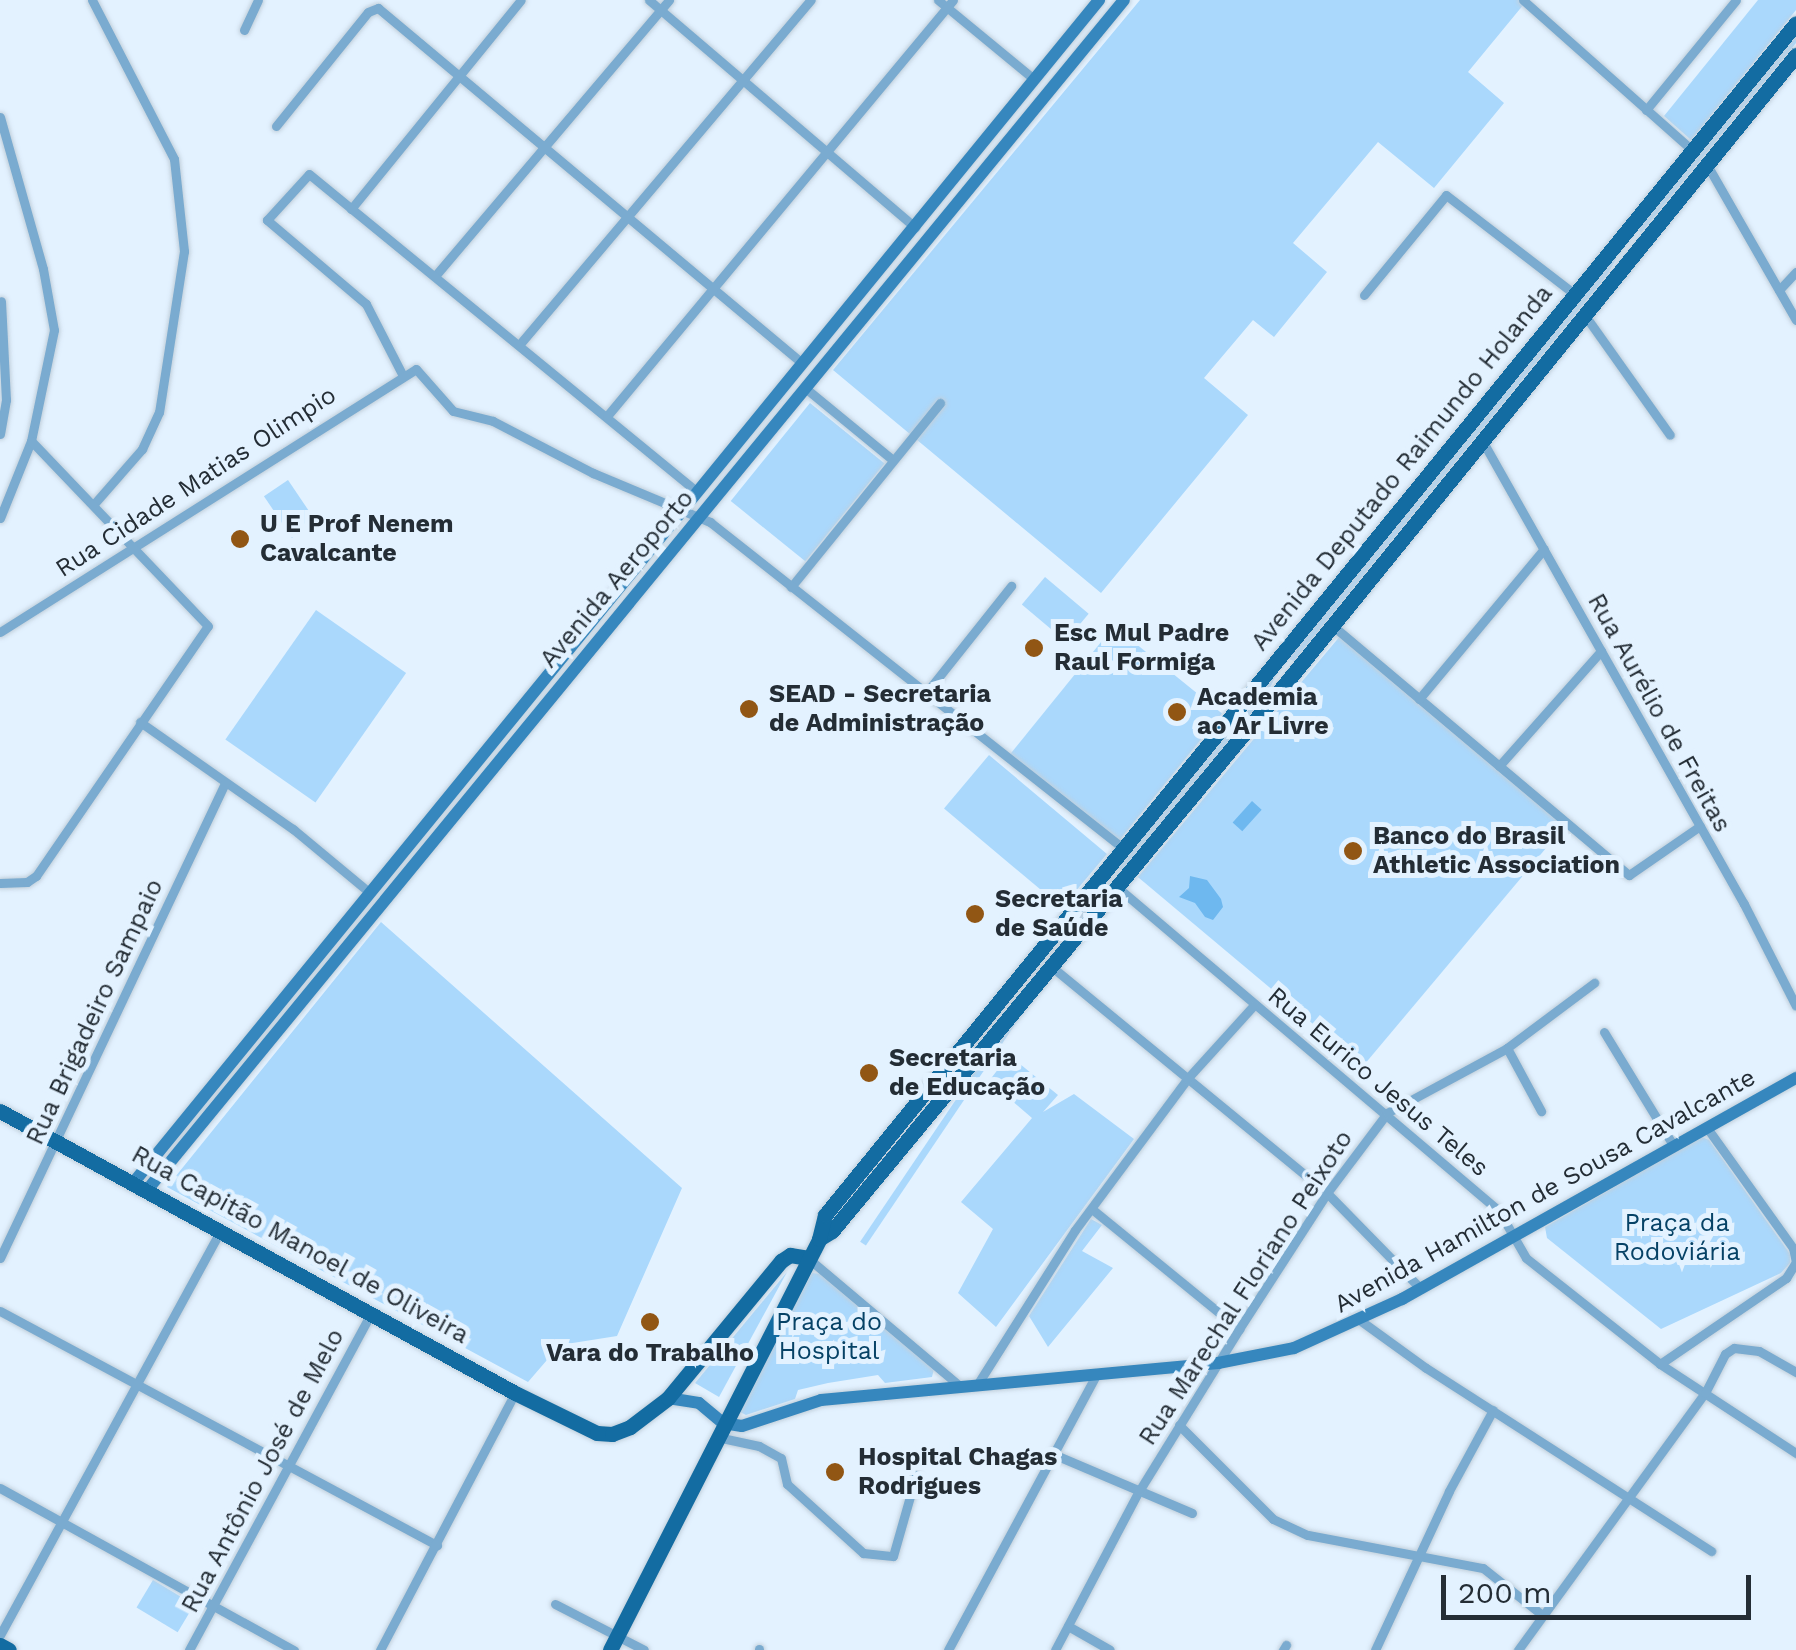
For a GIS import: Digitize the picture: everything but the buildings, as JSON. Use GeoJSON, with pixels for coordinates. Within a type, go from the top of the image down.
{"type":"FeatureCollection","features":[{"type":"Feature","properties":{"kind":"main road","name":"Avenida Deputado Raimundo Holanda"},"geometry":{"type":"LineString","coordinates":[[824,1231],[1124,849],[1796,22]]}},
{"type":"Feature","properties":{"kind":"main road","name":"Avenida Deputado Raimundo Holanda"},"geometry":{"type":"LineString","coordinates":[[824,1231],[1052,968],[1796,55]]}},
{"type":"Feature","properties":{"kind":"main road"},"geometry":{"type":"LineString","coordinates":[[1621,240],[1633,253]]}},
{"type":"Feature","properties":{"kind":"main road"},"geometry":{"type":"LineString","coordinates":[[1275,664],[1290,680]]}},
{"type":"Feature","properties":{"kind":"main road","name":"Rua Capitão Manoel de Oliveira"},"geometry":{"type":"LineString","coordinates":[[0,1111],[58,1139],[515,1393],[576,1422],[630,1428],[668,1398]]}},
{"type":"Feature","properties":{"kind":"main road"},"geometry":{"type":"LineString","coordinates":[[614,1643],[824,1231]]}},
{"type":"Feature","properties":{"kind":"main road"},"geometry":{"type":"LineString","coordinates":[[668,1398],[781,1261],[790,1255],[808,1258]]}},
{"type":"Feature","properties":{"kind":"main road"},"geometry":{"type":"LineString","coordinates":[[0,1645],[9,1650]]}},
{"type":"Feature","properties":{"kind":"street"},"geometry":{"type":"LineString","coordinates":[[92,0],[174,159],[184,250],[159,412],[142,449],[94,504]]}},
{"type":"Feature","properties":{"kind":"street"},"geometry":{"type":"LineString","coordinates":[[244,30],[258,0]]}},
{"type":"Feature","properties":{"kind":"street"},"geometry":{"type":"LineString","coordinates":[[350,209],[521,0]]}},
{"type":"Feature","properties":{"kind":"street"},"geometry":{"type":"LineString","coordinates":[[649,0],[915,227]]}},
{"type":"Feature","properties":{"kind":"street"},"geometry":{"type":"LineString","coordinates":[[434,276],[669,0]]}},
{"type":"Feature","properties":{"kind":"street"},"geometry":{"type":"LineString","coordinates":[[519,345],[811,0]]}},
{"type":"Feature","properties":{"kind":"street","name":"Avenida Aeroporto"},"geometry":{"type":"LineString","coordinates":[[141,1186],[369,892],[1099,0]]}},
{"type":"Feature","properties":{"kind":"street","name":"Avenida Aeroporto"},"geometry":{"type":"LineString","coordinates":[[141,1186],[1124,0]]}},
{"type":"Feature","properties":{"kind":"street"},"geometry":{"type":"LineString","coordinates":[[1523,0],[1692,151]]}},
{"type":"Feature","properties":{"kind":"street"},"geometry":{"type":"LineString","coordinates":[[1646,110],[1736,0]]}},
{"type":"Feature","properties":{"kind":"street"},"geometry":{"type":"LineString","coordinates":[[607,416],[946,2],[1034,80]]}},
{"type":"Feature","properties":{"kind":"street"},"geometry":{"type":"LineString","coordinates":[[276,126],[375,8],[802,364]]}},
{"type":"Feature","properties":{"kind":"street"},"geometry":{"type":"LineString","coordinates":[[0,117],[54,313],[51,356],[31,442],[0,518]]}},
{"type":"Feature","properties":{"kind":"street"},"geometry":{"type":"LineString","coordinates":[[1706,163],[1796,320]]}},
{"type":"Feature","properties":{"kind":"street"},"geometry":{"type":"LineString","coordinates":[[402,374],[366,304],[267,220],[309,174],[696,491]]}},
{"type":"Feature","properties":{"kind":"street"},"geometry":{"type":"LineString","coordinates":[[1364,295],[1446,195],[1576,295]]}},
{"type":"Feature","properties":{"kind":"street"},"geometry":{"type":"LineString","coordinates":[[1780,290],[1796,272]]}},
{"type":"Feature","properties":{"kind":"street"},"geometry":{"type":"LineString","coordinates":[[0,434],[6,400],[1,301]]}},
{"type":"Feature","properties":{"kind":"street"},"geometry":{"type":"LineString","coordinates":[[1584,314],[1670,435]]}},
{"type":"Feature","properties":{"kind":"street","name":"Rua Cidade Matias Olimpio"},"geometry":{"type":"LineString","coordinates":[[0,632],[133,544],[402,374],[416,369],[454,411],[492,421],[593,473],[684,508]]}},
{"type":"Feature","properties":{"kind":"street"},"geometry":{"type":"LineString","coordinates":[[804,388],[894,460]]}},
{"type":"Feature","properties":{"kind":"street"},"geometry":{"type":"LineString","coordinates":[[791,586],[940,402]]}},
{"type":"Feature","properties":{"kind":"street"},"geometry":{"type":"LineString","coordinates":[[0,884],[31,881],[36,876],[206,631],[206,621],[31,442]]}},
{"type":"Feature","properties":{"kind":"street","name":"Rua Aurélio de Freitas"},"geometry":{"type":"LineString","coordinates":[[1483,442],[1700,826],[1796,1006]]}},
{"type":"Feature","properties":{"kind":"street"},"geometry":{"type":"LineString","coordinates":[[684,508],[791,586],[1124,849]]}},
{"type":"Feature","properties":{"kind":"street"},"geometry":{"type":"LineString","coordinates":[[1419,699],[1544,549]]}},
{"type":"Feature","properties":{"kind":"street"},"geometry":{"type":"LineString","coordinates":[[926,693],[1011,586]]}},
{"type":"Feature","properties":{"kind":"street"},"geometry":{"type":"LineString","coordinates":[[1333,626],[1629,875],[1700,826]]}},
{"type":"Feature","properties":{"kind":"street"},"geometry":{"type":"LineString","coordinates":[[1498,766],[1601,651]]}},
{"type":"Feature","properties":{"kind":"street"},"geometry":{"type":"LineString","coordinates":[[140,722],[293,829],[369,892]]}},
{"type":"Feature","properties":{"kind":"street","name":"Rua Brigadeiro Sampaio"},"geometry":{"type":"LineString","coordinates":[[0,1258],[225,783]]}},
{"type":"Feature","properties":{"kind":"street","name":"Rua Eurico Jesus Teles"},"geometry":{"type":"LineString","coordinates":[[1117,887],[1508,1218],[1512,1238],[1526,1258],[1660,1364],[1796,1453]]}},
{"type":"Feature","properties":{"kind":"street"},"geometry":{"type":"LineString","coordinates":[[1052,968],[1327,1193],[1422,1289]]}},
{"type":"Feature","properties":{"kind":"street","name":"Rua Marechal Floriano Peixoto"},"geometry":{"type":"LineString","coordinates":[[1055,1650],[1139,1491],[1239,1328],[1327,1193],[1387,1113],[1506,1048],[1594,983]]}},
{"type":"Feature","properties":{"kind":"street"},"geometry":{"type":"LineString","coordinates":[[977,1384],[1092,1209],[1188,1079],[1254,1005]]}},
{"type":"Feature","properties":{"kind":"street"},"geometry":{"type":"LineString","coordinates":[[1604,1032],[1674,1145]]}},
{"type":"Feature","properties":{"kind":"street"},"geometry":{"type":"LineString","coordinates":[[1506,1048],[1541,1111]]}},
{"type":"Feature","properties":{"kind":"street","name":"Avenida Hamilton de Sousa Cavalcante"},"geometry":{"type":"LineString","coordinates":[[720,1430],[821,1400],[1218,1363],[1294,1348],[1362,1321],[1422,1289],[1796,1078]]}},
{"type":"Feature","properties":{"kind":"street"},"geometry":{"type":"LineString","coordinates":[[1660,1364],[1778,1284],[1796,1262],[1793,1248],[1707,1128]]}},
{"type":"Feature","properties":{"kind":"street"},"geometry":{"type":"LineString","coordinates":[[1092,1209],[1239,1328]]}},
{"type":"Feature","properties":{"kind":"street"},"geometry":{"type":"LineString","coordinates":[[0,1635],[221,1229]]}},
{"type":"Feature","properties":{"kind":"street"},"geometry":{"type":"LineString","coordinates":[[808,1258],[960,1386]]}},
{"type":"Feature","properties":{"kind":"street"},"geometry":{"type":"LineString","coordinates":[[0,1312],[437,1545]]}},
{"type":"Feature","properties":{"kind":"street","name":"Rua Antônio José de Melo"},"geometry":{"type":"LineString","coordinates":[[189,1650],[291,1468],[372,1312]]}},
{"type":"Feature","properties":{"kind":"street"},"geometry":{"type":"LineString","coordinates":[[1362,1321],[1711,1551]]}},
{"type":"Feature","properties":{"kind":"street"},"geometry":{"type":"LineString","coordinates":[[1518,1650],[1705,1394],[1719,1362],[1734,1348],[1767,1354],[1796,1372]]}},
{"type":"Feature","properties":{"kind":"street"},"geometry":{"type":"LineString","coordinates":[[948,1650],[1096,1375]]}},
{"type":"Feature","properties":{"kind":"street"},"geometry":{"type":"LineString","coordinates":[[688,1376],[699,1403],[720,1430],[781,1458],[787,1484],[863,1552],[893,1556],[916,1475]]}},
{"type":"Feature","properties":{"kind":"street"},"geometry":{"type":"LineString","coordinates":[[380,1650],[515,1393]]}},
{"type":"Feature","properties":{"kind":"street"},"geometry":{"type":"LineString","coordinates":[[668,1398],[699,1403]]}},
{"type":"Feature","properties":{"kind":"street"},"geometry":{"type":"LineString","coordinates":[[1376,1650],[1493,1410]]}},
{"type":"Feature","properties":{"kind":"street"},"geometry":{"type":"LineString","coordinates":[[1180,1425],[1273,1518],[1308,1535],[1483,1568],[1509,1584],[1542,1614]]}},
{"type":"Feature","properties":{"kind":"street"},"geometry":{"type":"LineString","coordinates":[[1053,1454],[1192,1514]]}},
{"type":"Feature","properties":{"kind":"street"},"geometry":{"type":"LineString","coordinates":[[0,1488],[294,1650]]}},
{"type":"Feature","properties":{"kind":"street"},"geometry":{"type":"LineString","coordinates":[[556,1604],[614,1643],[644,1650]]}},
{"type":"Feature","properties":{"kind":"street"},"geometry":{"type":"LineString","coordinates":[[1068,1626],[1110,1650]]}},
{"type":"Feature","properties":{"kind":"green space"},"geometry":{"type":"Polygon","coordinates":[[[1140,0],[1519,0],[1524,4],[1468,72],[1504,103],[1434,188],[1378,142],[1293,243],[1327,272],[1274,337],[1253,320],[1204,378],[1248,415],[1101,593],[833,370],[1140,0]]]}},
{"type":"Feature","properties":{"kind":"green space"},"geometry":{"type":"Polygon","coordinates":[[[1758,0],[1796,0],[1796,10],[1691,140],[1664,116],[1758,0]]]}},
{"type":"Feature","properties":{"kind":"green space"},"geometry":{"type":"Polygon","coordinates":[[[1796,30],[1796,43],[1641,233],[1637,227],[1796,30]]]}},
{"type":"Feature","properties":{"kind":"green space"},"geometry":{"type":"Polygon","coordinates":[[[1613,256],[1616,259],[1607,275],[1294,661],[1289,659],[1298,643],[1613,256]]]}},
{"type":"Feature","properties":{"kind":"green space"},"geometry":{"type":"Polygon","coordinates":[[[810,403],[885,463],[805,561],[731,501],[810,403]]]}},
{"type":"Feature","properties":{"kind":"green space"},"geometry":{"type":"Polygon","coordinates":[[[288,480],[316,521],[292,538],[264,496],[288,480]]]}},
{"type":"Feature","properties":{"kind":"green space"},"geometry":{"type":"Polygon","coordinates":[[[1045,577],[1089,614],[1066,641],[1022,605],[1045,577]]]}},
{"type":"Feature","properties":{"kind":"green space"},"geometry":{"type":"Polygon","coordinates":[[[316,610],[406,673],[315,803],[225,739],[316,610]]]}},
{"type":"Feature","properties":{"kind":"green space"},"geometry":{"type":"Polygon","coordinates":[[[1114,626],[1222,713],[1118,842],[1010,754],[1114,626]]]}},
{"type":"Feature","properties":{"kind":"green space","name":"Banco do Brasil Athletic Association"},"geometry":{"type":"Polygon","coordinates":[[[1341,635],[1566,824],[1363,1066],[1138,877],[1341,635]]]}},
{"type":"Feature","properties":{"kind":"green space"},"geometry":{"type":"Polygon","coordinates":[[[1273,673],[1276,675],[1267,694],[1123,870],[1119,869],[1117,865],[1273,673]]]}},
{"type":"Feature","properties":{"kind":"green space"},"geometry":{"type":"Polygon","coordinates":[[[989,755],[1107,854],[1062,908],[944,809],[989,755]]]}},
{"type":"Feature","properties":{"kind":"green space"},"geometry":{"type":"Polygon","coordinates":[[[1100,886],[1106,890],[866,1246],[860,1242],[1100,886]]]}},
{"type":"Feature","properties":{"kind":"green space"},"geometry":{"type":"Polygon","coordinates":[[[381,922],[682,1188],[617,1336],[560,1345],[528,1382],[167,1187],[381,922]]]}},
{"type":"Feature","properties":{"kind":"green space"},"geometry":{"type":"Polygon","coordinates":[[[1009,1055],[1058,1095],[1043,1112],[1074,1094],[1134,1139],[996,1327],[958,1293],[993,1229],[961,1202],[1032,1118],[989,1081],[1009,1055]]]}},
{"type":"Feature","properties":{"kind":"green space","name":"Praça da Rodoviária"},"geometry":{"type":"Polygon","coordinates":[[[1702,1137],[1709,1140],[1790,1254],[1790,1263],[1781,1273],[1661,1329],[1547,1238],[1545,1227],[1702,1137]]]}},
{"type":"Feature","properties":{"kind":"green space"},"geometry":{"type":"Polygon","coordinates":[[[1091,1219],[1102,1225],[1082,1251],[1113,1268],[1048,1347],[1029,1316],[1091,1219]]]}},
{"type":"Feature","properties":{"kind":"green space"},"geometry":{"type":"Polygon","coordinates":[[[787,1272],[719,1397],[695,1383],[787,1272]]]}},
{"type":"Feature","properties":{"kind":"green space","name":"Praça do Hospital"},"geometry":{"type":"Polygon","coordinates":[[[812,1273],[821,1274],[934,1369],[932,1377],[885,1383],[878,1375],[828,1383],[798,1390],[795,1399],[746,1415],[738,1411],[812,1273]]]}},
{"type":"Feature","properties":{"kind":"green space"},"geometry":{"type":"Polygon","coordinates":[[[153,1580],[194,1605],[178,1632],[137,1607],[153,1580]]]}},
{"type":"Feature","properties":{"kind":"shaded area"},"geometry":{"type":"Polygon","coordinates":[[[1252,801],[1262,810],[1242,831],[1233,823],[1252,801]]]}},
{"type":"Feature","properties":{"kind":"shaded area"},"geometry":{"type":"Polygon","coordinates":[[[1190,876],[1207,880],[1221,899],[1223,907],[1213,920],[1205,917],[1195,903],[1179,897],[1189,888],[1190,876]]]}},
{"type":"Feature","properties":{"kind":"place","name":"U E Prof Nenem Cavalcante"},"geometry":{"type":"Point","coordinates":[240,539]}},
{"type":"Feature","properties":{"kind":"place","name":"Esc Mul Padre Raul Formiga"},"geometry":{"type":"Point","coordinates":[1034,648]}},
{"type":"Feature","properties":{"kind":"place","name":"SEAD - Secretaria de Administração"},"geometry":{"type":"Point","coordinates":[749,709]}},
{"type":"Feature","properties":{"kind":"place","name":"Academia ao Ar Livre"},"geometry":{"type":"Point","coordinates":[1177,712]}},
{"type":"Feature","properties":{"kind":"place","name":"Banco do Brasil Athletic Association"},"geometry":{"type":"Point","coordinates":[1353,851]}},
{"type":"Feature","properties":{"kind":"place","name":"Secretaria de Saúde"},"geometry":{"type":"Point","coordinates":[975,914]}},
{"type":"Feature","properties":{"kind":"place","name":"Secretaria de Educação"},"geometry":{"type":"Point","coordinates":[869,1073]}},
{"type":"Feature","properties":{"kind":"place","name":"Vara do Trabalho"},"geometry":{"type":"Point","coordinates":[650,1322]}},
{"type":"Feature","properties":{"kind":"place","name":"Hospital Chagas Rodrigues"},"geometry":{"type":"Point","coordinates":[835,1472]}}]}
